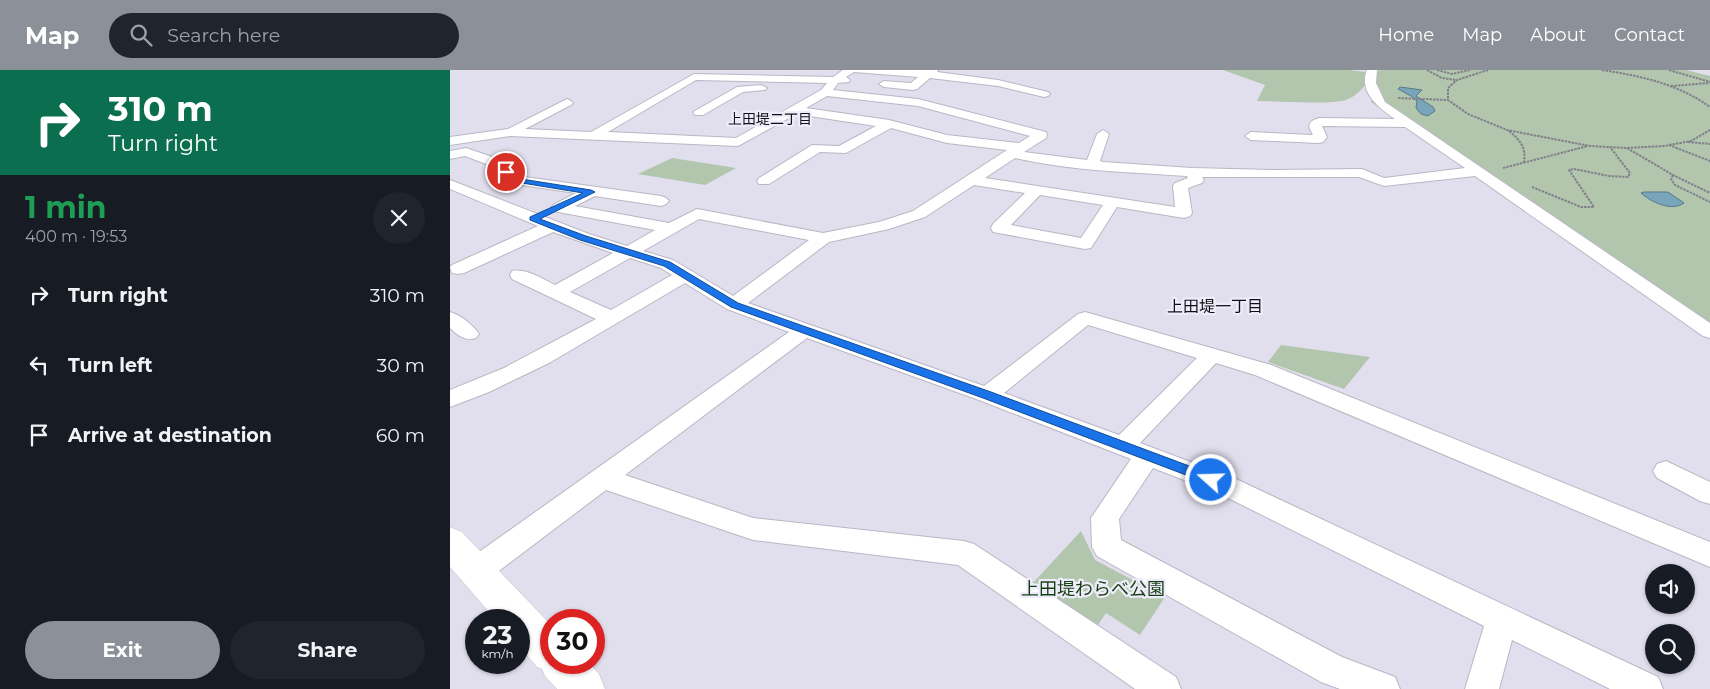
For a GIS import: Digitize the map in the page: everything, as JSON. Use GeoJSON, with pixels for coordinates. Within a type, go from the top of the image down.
{"type":"FeatureCollection","features":[{"type":"Feature","properties":{"kind":"street"},"geometry":{"type":"LineString","coordinates":[[740,78],[752,70]]}},
{"type":"Feature","properties":{"kind":"street"},"geometry":{"type":"LineString","coordinates":[[450,141],[510,132],[738,142],[825,92],[836,80],[850,70]]}},
{"type":"Feature","properties":{"kind":"street"},"geometry":{"type":"LineString","coordinates":[[959,78],[970,70]]}},
{"type":"Feature","properties":{"kind":"street"},"geometry":{"type":"LineString","coordinates":[[1372,70],[1370,78],[1374,93],[1381,104],[1710,332]]}},
{"type":"Feature","properties":{"kind":"street"},"geometry":{"type":"LineString","coordinates":[[594,135],[694,77],[836,80],[856,76],[930,72],[959,78],[1011,84],[1044,94]]}},
{"type":"Feature","properties":{"kind":"street"},"geometry":{"type":"LineString","coordinates":[[875,83],[913,87],[930,72]]}},
{"type":"Feature","properties":{"kind":"street"},"geometry":{"type":"LineString","coordinates":[[699,112],[741,89],[772,88],[784,79]]}},
{"type":"Feature","properties":{"kind":"street"},"geometry":{"type":"LineString","coordinates":[[556,292],[697,214],[823,238],[883,226],[919,214],[1041,135],[918,103],[825,92]]}},
{"type":"Feature","properties":{"kind":"street"},"geometry":{"type":"LineString","coordinates":[[510,132],[567,103]]}},
{"type":"Feature","properties":{"kind":"street"},"geometry":{"type":"LineString","coordinates":[[794,110],[889,124],[947,139],[1018,150],[1033,158],[1092,164],[1192,172],[1273,174],[1362,173],[1384,182],[1480,171]]}},
{"type":"Feature","properties":{"kind":"street"},"geometry":{"type":"LineString","coordinates":[[1252,128],[1286,139],[1318,139],[1320,137],[1311,126],[1320,122],[1410,123]]}},
{"type":"Feature","properties":{"kind":"street"},"geometry":{"type":"LineString","coordinates":[[764,181],[818,148],[841,150],[889,124]]}},
{"type":"Feature","properties":{"kind":"street"},"geometry":{"type":"LineString","coordinates":[[1092,164],[1103,134]]}},
{"type":"Feature","properties":{"kind":"street"},"geometry":{"type":"LineString","coordinates":[[450,155],[466,152],[499,164],[513,180],[661,202]]}},
{"type":"Feature","properties":{"kind":"street"},"geometry":{"type":"LineString","coordinates":[[972,180],[1184,213],[1180,186],[1198,180],[1192,172]]}},
{"type":"Feature","properties":{"kind":"street"},"geometry":{"type":"LineString","coordinates":[[450,184],[532,219],[583,238],[667,264],[734,305],[987,395],[1227,486],[1646,689]]}},
{"type":"Feature","properties":{"kind":"street"},"geometry":{"type":"LineString","coordinates":[[1037,190],[998,228],[1085,244],[1113,202]]}},
{"type":"Feature","properties":{"kind":"street"},"geometry":{"type":"LineString","coordinates":[[532,219],[591,192]]}},
{"type":"Feature","properties":{"kind":"street"},"geometry":{"type":"LineString","coordinates":[[559,208],[669,228]]}},
{"type":"Feature","properties":{"kind":"street"},"geometry":{"type":"LineString","coordinates":[[458,269],[552,226]]}},
{"type":"Feature","properties":{"kind":"street"},"geometry":{"type":"LineString","coordinates":[[734,305],[823,238]]}},
{"type":"Feature","properties":{"kind":"street"},"geometry":{"type":"LineString","coordinates":[[519,274],[611,318]]}},
{"type":"Feature","properties":{"kind":"street"},"geometry":{"type":"LineString","coordinates":[[450,399],[484,387],[562,346],[686,274]]}},
{"type":"Feature","properties":{"kind":"street"},"geometry":{"type":"LineString","coordinates":[[450,318],[469,334]]}},
{"type":"Feature","properties":{"kind":"street"},"geometry":{"type":"LineString","coordinates":[[987,395],[1086,318],[1263,370],[1710,555]]}},
{"type":"Feature","properties":{"kind":"street"},"geometry":{"type":"LineString","coordinates":[[476,571],[803,331]]}},
{"type":"Feature","properties":{"kind":"street"},"geometry":{"type":"LineString","coordinates":[[1212,355],[1135,451],[1105,518],[1107,547],[1333,670],[1383,689]]}},
{"type":"Feature","properties":{"kind":"street"},"geometry":{"type":"LineString","coordinates":[[1666,471],[1710,494]]}},
{"type":"Feature","properties":{"kind":"street"},"geometry":{"type":"LineString","coordinates":[[602,478],[753,529],[964,553],[1164,689]]}},
{"type":"Feature","properties":{"kind":"street"},"geometry":{"type":"LineString","coordinates":[[450,542],[540,641]]}},
{"type":"Feature","properties":{"kind":"street"},"geometry":{"type":"LineString","coordinates":[[1482,689],[1502,618]]}},
{"type":"Feature","properties":{"kind":"street"},"geometry":{"type":"LineString","coordinates":[[571,674],[584,689]]}},
{"type":"Feature","properties":{"kind":"path"},"geometry":{"type":"LineString","coordinates":[[1427,70],[1442,78],[1457,80]]}},
{"type":"Feature","properties":{"kind":"path"},"geometry":{"type":"LineString","coordinates":[[1437,70],[1452,74],[1470,70]]}},
{"type":"Feature","properties":{"kind":"path"},"geometry":{"type":"LineString","coordinates":[[1488,70],[1457,80],[1448,88],[1448,100],[1468,114],[1507,130],[1590,146],[1627,148],[1685,142],[1710,144]]}},
{"type":"Feature","properties":{"kind":"path"},"geometry":{"type":"LineString","coordinates":[[1602,70],[1639,77],[1670,86],[1710,107]]}},
{"type":"Feature","properties":{"kind":"path"},"geometry":{"type":"LineString","coordinates":[[1669,70],[1710,82]]}},
{"type":"Feature","properties":{"kind":"path"},"geometry":{"type":"LineString","coordinates":[[1670,86],[1710,82]]}},
{"type":"Feature","properties":{"kind":"path"},"geometry":{"type":"LineString","coordinates":[[1507,130],[1524,144],[1526,151],[1524,163]]}},
{"type":"Feature","properties":{"kind":"path"},"geometry":{"type":"LineString","coordinates":[[1685,142],[1710,130]]}},
{"type":"Feature","properties":{"kind":"path"},"geometry":{"type":"LineString","coordinates":[[1668,145],[1710,161]]}},
{"type":"Feature","properties":{"kind":"path"},"geometry":{"type":"LineString","coordinates":[[1501,169],[1590,146]]}},
{"type":"Feature","properties":{"kind":"path"},"geometry":{"type":"LineString","coordinates":[[1526,184],[1575,205],[1594,207],[1569,170],[1574,169],[1609,176],[1628,177],[1630,173],[1610,147]]}},
{"type":"Feature","properties":{"kind":"path"},"geometry":{"type":"LineString","coordinates":[[1627,148],[1673,175],[1710,193]]}},
{"type":"Feature","properties":{"kind":"path"},"geometry":{"type":"LineString","coordinates":[[1673,175],[1671,179],[1675,185],[1710,202]]}},
{"type":"Feature","properties":{"kind":"green space"},"geometry":{"type":"Polygon","coordinates":[[[1223,70],[1349,70],[1373,73],[1355,96],[1346,100],[1302,102],[1257,101],[1265,85],[1223,70]]]}},
{"type":"Feature","properties":{"kind":"green space"},"geometry":{"type":"Polygon","coordinates":[[[1379,70],[1686,70],[1710,76],[1710,338],[1371,102],[1374,80],[1379,70]]]}},
{"type":"Feature","properties":{"kind":"green space"},"geometry":{"type":"Polygon","coordinates":[[[672,158],[736,168],[705,185],[638,174],[672,158]]]}},
{"type":"Feature","properties":{"kind":"green space"},"geometry":{"type":"Polygon","coordinates":[[[1281,345],[1370,357],[1344,389],[1268,362],[1281,345]]]}},
{"type":"Feature","properties":{"kind":"green space","name":"上田堤わらべ公園"},"geometry":{"type":"Polygon","coordinates":[[[1081,531],[1095,560],[1165,597],[1140,635],[1106,613],[1098,625],[1033,583],[1081,531]]]}},
{"type":"Feature","properties":{"kind":"water"},"geometry":{"type":"Polygon","coordinates":[[[1400,87],[1422,90],[1416,96],[1433,107],[1435,111],[1428,116],[1421,114],[1416,108],[1417,101],[1398,89],[1400,87]]]}},
{"type":"Feature","properties":{"kind":"water"},"geometry":{"type":"Polygon","coordinates":[[[1668,192],[1684,203],[1679,206],[1661,205],[1641,193],[1668,192]]]}},
{"type":"Feature","properties":{"kind":"district","name":"上田堤二丁目"},"geometry":{"type":"Point","coordinates":[770,119]}},
{"type":"Feature","properties":{"kind":"district","name":"上田堤一丁目"},"geometry":{"type":"Point","coordinates":[1215,306]}},
{"type":"Feature","properties":{"kind":"route"},"geometry":{"type":"LineString","coordinates":[[506,172],[513,180],[591,192],[532,219],[583,238],[667,264],[734,305],[987,395],[1211,480]]}}]}
